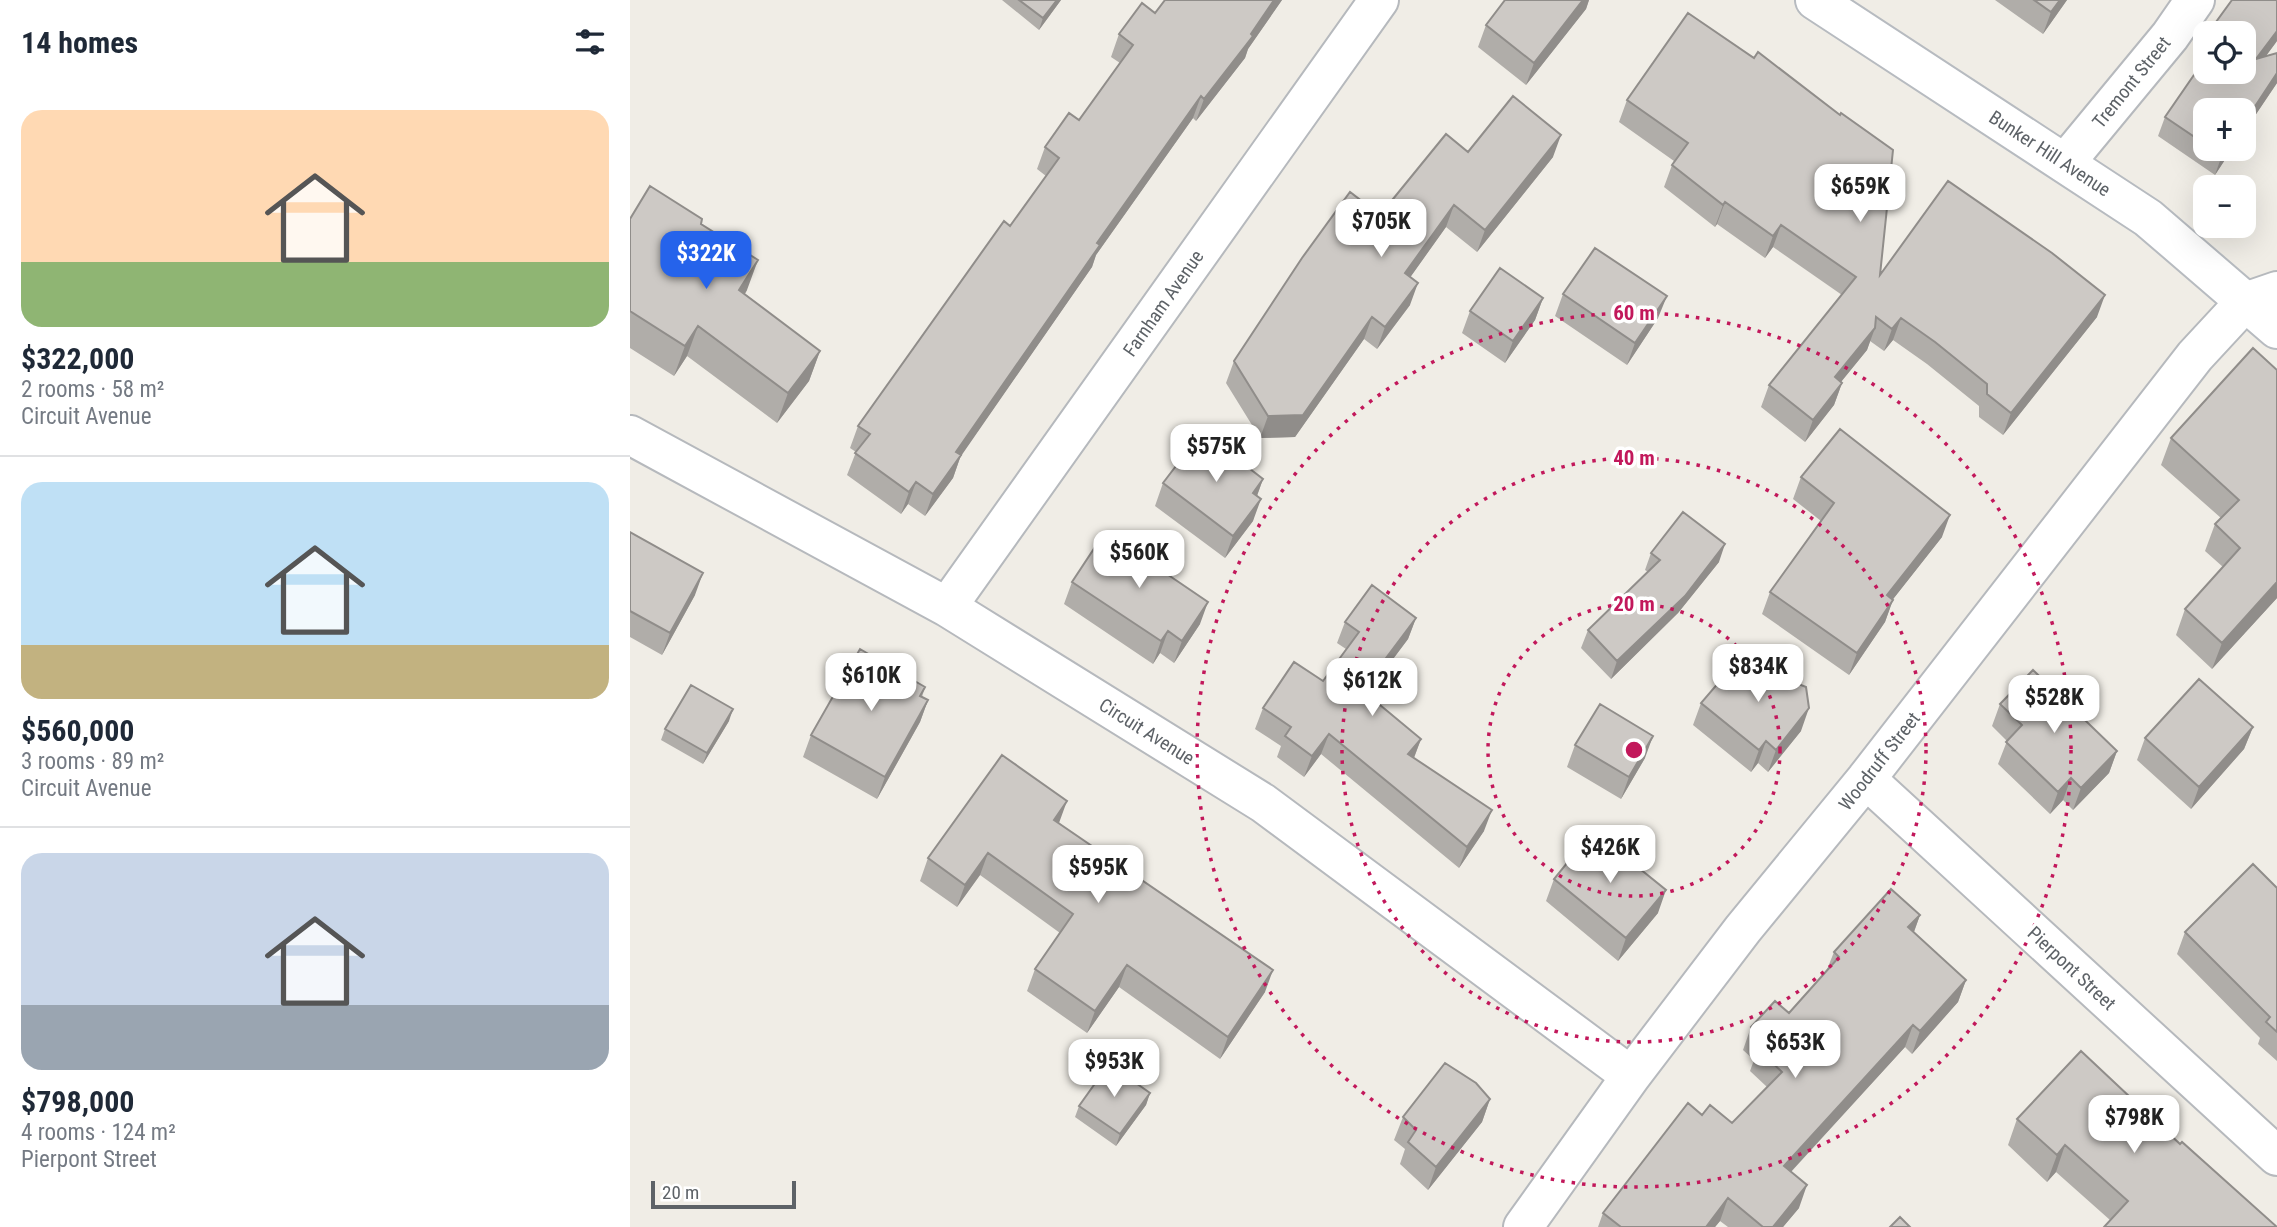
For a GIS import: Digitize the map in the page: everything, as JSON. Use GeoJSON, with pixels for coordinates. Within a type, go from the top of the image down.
{"type":"FeatureCollection","features":[{"type":"Feature","properties":{"kind":"street","name":"Farnham Avenue"},"geometry":{"type":"LineString","coordinates":[[947,607],[1379,0]]}},
{"type":"Feature","properties":{"kind":"street","name":"Bunker Hill Avenue"},"geometry":{"type":"LineString","coordinates":[[1815,0],[2066,163],[2261,297],[2277,330]]}},
{"type":"Feature","properties":{"kind":"street","name":"Tremont Street"},"geometry":{"type":"LineString","coordinates":[[2066,163],[2170,36],[2195,0]]}},
{"type":"Feature","properties":{"kind":"street","name":"Woodruff Street"},"geometry":{"type":"LineString","coordinates":[[1523,1227],[1631,1076],[1743,929],[1866,779],[2195,356],[2261,297]]}},
{"type":"Feature","properties":{"kind":"street","name":"Circuit Avenue"},"geometry":{"type":"LineString","coordinates":[[630,435],[947,607],[1263,803],[1631,1076]]}},
{"type":"Feature","properties":{"kind":"street","name":"Pierpont Street"},"geometry":{"type":"LineString","coordinates":[[1866,779],[2277,1156]]}},
{"type":"Feature","properties":{"kind":"building"},"geometry":{"type":"Polygon","coordinates":[[[1019,0],[1057,0],[1043,18],[1019,0]]]}},
{"type":"Feature","properties":{"kind":"building"},"geometry":{"type":"Polygon","coordinates":[[[1165,0],[1274,0],[1251,34],[1253,36],[1204,99],[1201,96],[1097,243],[1100,245],[956,452],[961,455],[933,494],[916,482],[909,492],[855,453],[870,434],[858,426],[1004,221],[1010,226],[1059,158],[1045,147],[1069,113],[1079,120],[1133,45],[1119,34],[1142,3],[1155,13],[1165,0]]]}},
{"type":"Feature","properties":{"kind":"building"},"geometry":{"type":"Polygon","coordinates":[[[1505,0],[1583,0],[1534,63],[1486,25],[1505,0]]]}},
{"type":"Feature","properties":{"kind":"building"},"geometry":{"type":"Polygon","coordinates":[[[2034,0],[2060,0],[2051,12],[2034,0]]]}},
{"type":"Feature","properties":{"kind":"building"},"geometry":{"type":"Polygon","coordinates":[[[2232,0],[2277,0],[2277,31],[2256,59],[2256,21],[2217,21],[2232,0]]]}},
{"type":"Feature","properties":{"kind":"building"},"geometry":{"type":"Polygon","coordinates":[[[1688,13],[1754,58],[1758,52],[1840,115],[1841,113],[1893,150],[1880,275],[1948,181],[2052,253],[2105,295],[2011,413],[1987,394],[1987,384],[1901,318],[1892,329],[1876,317],[1875,328],[1835,377],[1842,383],[1813,420],[1769,385],[1856,277],[1781,225],[1773,236],[1725,202],[1723,205],[1672,165],[1688,143],[1627,100],[1688,13]]]}},
{"type":"Feature","properties":{"kind":"building"},"geometry":{"type":"Polygon","coordinates":[[[2277,53],[2277,73],[2256,105],[2256,98],[2193,98],[2193,136],[2165,117],[2193,76],[2193,84],[2256,84],[2256,59],[2277,53]]]}},
{"type":"Feature","properties":{"kind":"building"},"geometry":{"type":"Polygon","coordinates":[[[1513,96],[1561,135],[1485,230],[1454,205],[1405,273],[1418,283],[1385,327],[1372,317],[1303,415],[1268,416],[1234,361],[1302,258],[1350,192],[1380,215],[1446,134],[1468,152],[1513,96]]]}},
{"type":"Feature","properties":{"kind":"building"},"geometry":{"type":"Polygon","coordinates":[[[650,186],[702,219],[701,224],[758,260],[739,290],[820,351],[788,393],[698,326],[685,346],[630,311],[630,219],[650,186]]]}},
{"type":"Feature","properties":{"kind":"building"},"geometry":{"type":"Polygon","coordinates":[[[1595,248],[1667,296],[1635,343],[1563,294],[1595,248]]]}},
{"type":"Feature","properties":{"kind":"building"},"geometry":{"type":"Polygon","coordinates":[[[1500,268],[1543,298],[1513,341],[1470,311],[1500,268]]]}},
{"type":"Feature","properties":{"kind":"building"},"geometry":{"type":"Polygon","coordinates":[[[2253,348],[2277,370],[2277,582],[2222,643],[2185,609],[2240,548],[2215,524],[2239,500],[2171,438],[2253,348]]]}},
{"type":"Feature","properties":{"kind":"building"},"geometry":{"type":"Polygon","coordinates":[[[1840,429],[1950,515],[1887,595],[1893,600],[1857,653],[1770,592],[1834,503],[1801,477],[1840,429]]]}},
{"type":"Feature","properties":{"kind":"building"},"geometry":{"type":"Polygon","coordinates":[[[1202,432],[1263,479],[1253,493],[1261,499],[1233,536],[1163,483],[1202,432]]]}},
{"type":"Feature","properties":{"kind":"building"},"geometry":{"type":"Polygon","coordinates":[[[1683,512],[1725,544],[1685,596],[1617,661],[1588,630],[1660,560],[1651,553],[1683,512]]]}},
{"type":"Feature","properties":{"kind":"building"},"geometry":{"type":"Polygon","coordinates":[[[630,532],[703,573],[670,633],[630,611],[630,532]]]}},
{"type":"Feature","properties":{"kind":"building"},"geometry":{"type":"Polygon","coordinates":[[[1105,532],[1208,602],[1182,641],[1168,631],[1161,641],[1072,582],[1105,532]]]}},
{"type":"Feature","properties":{"kind":"building"},"geometry":{"type":"Polygon","coordinates":[[[1372,585],[1416,618],[1362,690],[1421,739],[1408,754],[1492,810],[1467,847],[1329,734],[1312,756],[1285,736],[1291,727],[1263,708],[1294,662],[1323,681],[1359,632],[1345,622],[1372,585]]]}},
{"type":"Feature","properties":{"kind":"building"},"geometry":{"type":"Polygon","coordinates":[[[860,649],[925,687],[920,696],[928,700],[885,777],[811,735],[860,649]]]}},
{"type":"Feature","properties":{"kind":"building"},"geometry":{"type":"Polygon","coordinates":[[[1738,660],[1806,687],[1809,708],[1776,750],[1766,741],[1759,750],[1701,703],[1738,660]]]}},
{"type":"Feature","properties":{"kind":"building"},"geometry":{"type":"Polygon","coordinates":[[[2033,670],[2117,751],[2081,788],[2071,778],[2058,792],[2006,742],[2022,725],[2000,704],[2033,670]]]}},
{"type":"Feature","properties":{"kind":"building"},"geometry":{"type":"Polygon","coordinates":[[[2199,679],[2253,727],[2199,787],[2145,738],[2199,679]]]}},
{"type":"Feature","properties":{"kind":"building"},"geometry":{"type":"Polygon","coordinates":[[[691,685],[733,709],[707,753],[665,729],[691,685]]]}},
{"type":"Feature","properties":{"kind":"building"},"geometry":{"type":"Polygon","coordinates":[[[1600,704],[1653,736],[1629,777],[1575,745],[1600,704]]]}},
{"type":"Feature","properties":{"kind":"building"},"geometry":{"type":"Polygon","coordinates":[[[1002,755],[1067,801],[1054,820],[1273,970],[1228,1037],[1127,965],[1095,1011],[1035,969],[1073,914],[988,853],[965,885],[928,858],[1002,755]]]}},
{"type":"Feature","properties":{"kind":"building"},"geometry":{"type":"Polygon","coordinates":[[[1593,831],[1666,890],[1626,938],[1554,879],[1593,831]]]}},
{"type":"Feature","properties":{"kind":"building"},"geometry":{"type":"Polygon","coordinates":[[[2253,864],[2277,888],[2277,1032],[2266,1022],[2270,1017],[2185,932],[2253,864]]]}},
{"type":"Feature","properties":{"kind":"building"},"geometry":{"type":"Polygon","coordinates":[[[1891,889],[1920,915],[1908,927],[1966,980],[1920,1031],[1913,1025],[1784,1166],[1807,1185],[1773,1227],[1763,1227],[1728,1198],[1706,1227],[1621,1227],[1603,1213],[1688,1103],[1702,1115],[1710,1105],[1732,1123],[1782,1072],[1758,1049],[1765,1041],[1751,1027],[1775,1001],[1789,1013],[1839,957],[1834,952],[1891,889]]]}},
{"type":"Feature","properties":{"kind":"building"},"geometry":{"type":"Polygon","coordinates":[[[2081,1051],[2180,1144],[2182,1142],[2277,1227],[2104,1227],[2128,1201],[2065,1145],[2057,1155],[2017,1119],[2081,1051]]]}},
{"type":"Feature","properties":{"kind":"building"},"geometry":{"type":"Polygon","coordinates":[[[1445,1063],[1476,1083],[1490,1099],[1436,1167],[1408,1142],[1416,1130],[1403,1117],[1445,1063]]]}},
{"type":"Feature","properties":{"kind":"building"},"geometry":{"type":"Polygon","coordinates":[[[1109,1064],[1150,1093],[1120,1134],[1079,1106],[1109,1064]]]}},
{"type":"Feature","properties":{"kind":"building"},"geometry":{"type":"Polygon","coordinates":[[[1900,1217],[1910,1227],[1890,1227],[1900,1217]]]}}]}
